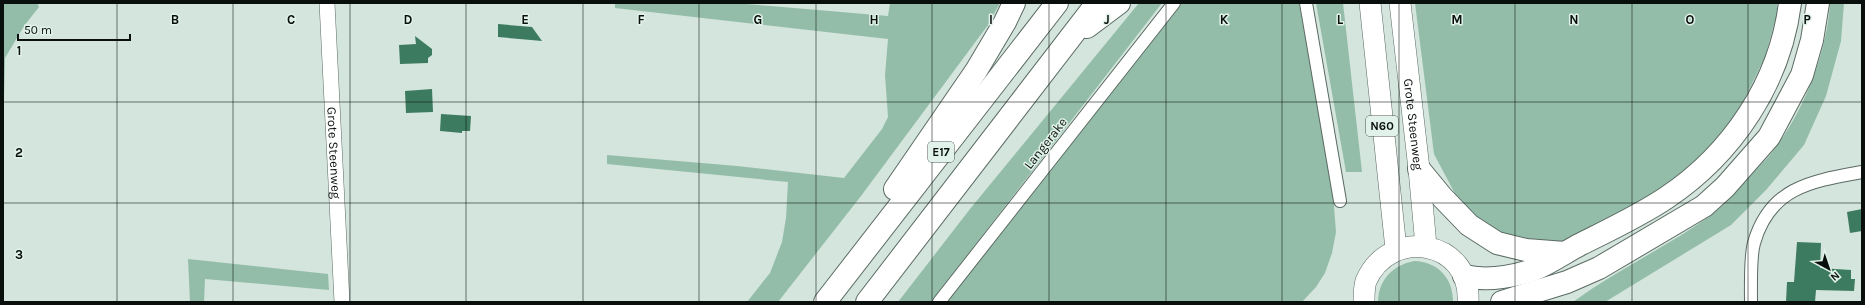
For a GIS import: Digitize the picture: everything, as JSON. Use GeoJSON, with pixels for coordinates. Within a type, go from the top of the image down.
{"type":"FeatureCollection","features":[{"type":"Feature","properties":{"kind":"highway"},"geometry":{"type":"LineString","coordinates":[[811,302],[902,180],[976,71],[1009,12],[1019,3]]}},
{"type":"Feature","properties":{"kind":"highway","name":"E17"},"geometry":{"type":"LineString","coordinates":[[825,302],[1057,3]]}},
{"type":"Feature","properties":{"kind":"highway","name":"E17"},"geometry":{"type":"LineString","coordinates":[[867,302],[1097,3]]}},
{"type":"Feature","properties":{"kind":"highway"},"geometry":{"type":"LineString","coordinates":[[1066,44],[1119,3]]}},
{"type":"Feature","properties":{"kind":"highway","name":"N60"},"geometry":{"type":"LineString","coordinates":[[1370,3],[1396,250]]}},
{"type":"Feature","properties":{"kind":"highway","name":"Grote Steenweg"},"geometry":{"type":"LineString","coordinates":[[1400,3],[1420,169],[1426,246]]}},
{"type":"Feature","properties":{"kind":"highway"},"geometry":{"type":"LineString","coordinates":[[1464,276],[1477,279],[1531,271],[1665,199],[1691,180],[1720,152],[1742,126],[1759,98],[1773,70],[1783,40],[1790,3]]}},
{"type":"Feature","properties":{"kind":"highway"},"geometry":{"type":"LineString","coordinates":[[1502,302],[1531,298],[1599,268],[1704,206],[1725,187],[1769,136],[1802,75],[1812,40],[1818,3]]}},
{"type":"Feature","properties":{"kind":"highway"},"geometry":{"type":"LineString","coordinates":[[1420,169],[1442,197],[1469,225],[1497,243],[1526,250],[1565,253]]}},
{"type":"Feature","properties":{"kind":"highway"},"geometry":{"type":"LineString","coordinates":[[1364,302],[1366,282],[1377,262],[1396,250],[1426,246],[1442,252],[1455,262],[1464,276],[1469,293],[1468,302]]}},
{"type":"Feature","properties":{"kind":"street","name":"Grote Steenweg"},"geometry":{"type":"LineString","coordinates":[[327,3],[342,302]]}},
{"type":"Feature","properties":{"kind":"street","name":"Langerake"},"geometry":{"type":"LineString","coordinates":[[939,302],[1174,3]]}},
{"type":"Feature","properties":{"kind":"street"},"geometry":{"type":"LineString","coordinates":[[1306,3],[1340,201]]}},
{"type":"Feature","properties":{"kind":"street"},"geometry":{"type":"LineString","coordinates":[[1751,302],[1754,244],[1763,222],[1772,208],[1799,187],[1819,180],[1862,172]]}},
{"type":"Feature","properties":{"kind":"green space"},"geometry":{"type":"Polygon","coordinates":[[[3,3],[37,3],[39,7],[24,26],[5,58],[3,137],[3,3]]]}},
{"type":"Feature","properties":{"kind":"green space"},"geometry":{"type":"Polygon","coordinates":[[[615,3],[735,3],[888,16],[890,3],[1000,3],[988,25],[861,196],[778,302],[747,302],[770,273],[782,242],[786,218],[788,182],[607,164],[607,155],[737,166],[844,178],[882,129],[888,117],[885,75],[888,39],[615,8],[615,3]]]}},
{"type":"Feature","properties":{"kind":"green space"},"geometry":{"type":"Polygon","coordinates":[[[1139,3],[1162,3],[931,302],[898,302],[970,209],[1139,3]]]}},
{"type":"Feature","properties":{"kind":"green space"},"geometry":{"type":"Polygon","coordinates":[[[1180,3],[1299,3],[1332,181],[1336,232],[1332,253],[1325,273],[1316,287],[1302,302],[946,302],[1180,3]]]}},
{"type":"Feature","properties":{"kind":"green space"},"geometry":{"type":"Polygon","coordinates":[[[1316,3],[1343,3],[1362,172],[1346,172],[1316,3]]]}},
{"type":"Feature","properties":{"kind":"green space"},"geometry":{"type":"Polygon","coordinates":[[[1415,3],[1777,3],[1777,14],[1765,57],[1741,106],[1723,132],[1694,164],[1661,190],[1590,229],[1555,245],[1528,244],[1485,227],[1461,205],[1434,154],[1415,3]]]}},
{"type":"Feature","properties":{"kind":"green space"},"geometry":{"type":"Polygon","coordinates":[[[1830,3],[1844,3],[1841,41],[1826,96],[1804,145],[1766,190],[1731,225],[1605,302],[1573,302],[1714,213],[1769,156],[1792,122],[1811,84],[1824,43],[1830,3]]]}},
{"type":"Feature","properties":{"kind":"green space"},"geometry":{"type":"Polygon","coordinates":[[[188,259],[328,274],[329,290],[205,279],[204,302],[190,302],[188,259]]]}},
{"type":"Feature","properties":{"kind":"green space"},"geometry":{"type":"Polygon","coordinates":[[[1414,261],[1430,264],[1442,273],[1450,286],[1453,302],[1378,302],[1381,287],[1388,275],[1400,266],[1414,261]]]}},
{"type":"Feature","properties":{"kind":"building"},"geometry":{"type":"Polygon","coordinates":[[[498,24],[532,27],[542,41],[498,37],[498,24]]]}},
{"type":"Feature","properties":{"kind":"building"},"geometry":{"type":"Polygon","coordinates":[[[415,36],[432,49],[432,55],[428,58],[428,63],[400,64],[399,45],[416,44],[415,36]]]}},
{"type":"Feature","properties":{"kind":"building"},"geometry":{"type":"Polygon","coordinates":[[[432,89],[433,112],[406,113],[405,91],[432,89]]]}},
{"type":"Feature","properties":{"kind":"building"},"geometry":{"type":"Polygon","coordinates":[[[441,114],[471,116],[470,131],[462,131],[462,133],[440,131],[441,114]]]}},
{"type":"Feature","properties":{"kind":"building"},"geometry":{"type":"Polygon","coordinates":[[[1862,209],[1862,231],[1850,233],[1847,212],[1862,209]]]}},
{"type":"Feature","properties":{"kind":"building"},"geometry":{"type":"Polygon","coordinates":[[[1797,242],[1821,243],[1820,268],[1851,270],[1851,279],[1855,279],[1854,291],[1816,290],[1815,302],[1786,302],[1787,282],[1794,282],[1797,242]]]}}]}
